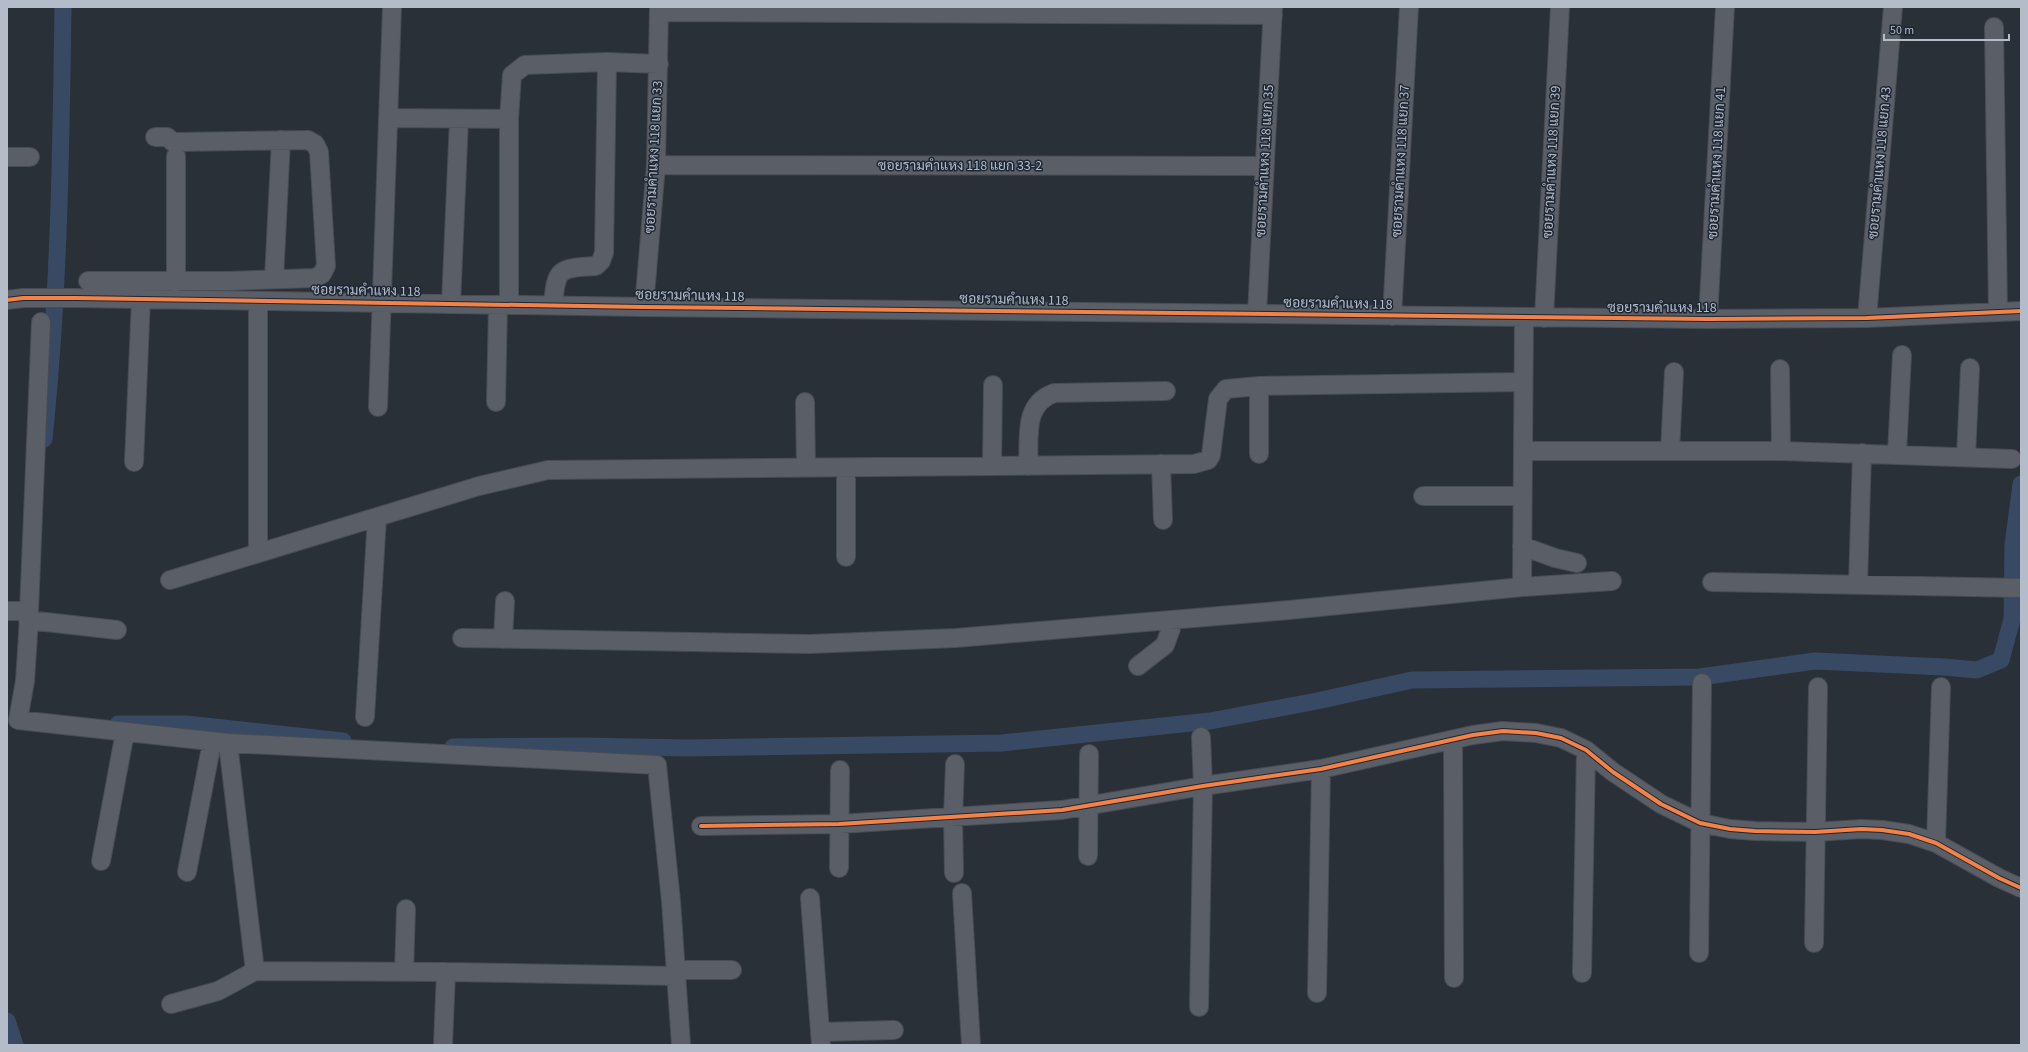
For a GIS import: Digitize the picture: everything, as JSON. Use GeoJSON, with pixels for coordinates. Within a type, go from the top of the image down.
{"type":"FeatureCollection","features":[{"type":"Feature","properties":{"kind":"street"},"geometry":{"type":"LineString","coordinates":[[378,407],[392,7]]}},
{"type":"Feature","properties":{"kind":"street","name":"ซอยรามคำแหง 118 แยก 37"},"geometry":{"type":"LineString","coordinates":[[1392,316],[1409,7]]}},
{"type":"Feature","properties":{"kind":"street","name":"ซอยรามคำแหง 118 แยก 39"},"geometry":{"type":"LineString","coordinates":[[1544,318],[1560,7]]}},
{"type":"Feature","properties":{"kind":"street","name":"ซอยรามคำแหง 118 แยก 41"},"geometry":{"type":"LineString","coordinates":[[1708,320],[1725,7]]}},
{"type":"Feature","properties":{"kind":"street","name":"ซอยรามคำแหง 118 แยก 43"},"geometry":{"type":"LineString","coordinates":[[1867,318],[1893,7]]}},
{"type":"Feature","properties":{"kind":"street"},"geometry":{"type":"LineString","coordinates":[[659,10],[1273,11]]}},
{"type":"Feature","properties":{"kind":"street","name":"ซอยรามคำแหง 118 แยก 33"},"geometry":{"type":"LineString","coordinates":[[644,307],[656,165],[659,10]]}},
{"type":"Feature","properties":{"kind":"street","name":"ซอยรามคำแหง 118 แยก 35"},"geometry":{"type":"LineString","coordinates":[[1257,314],[1273,11]]}},
{"type":"Feature","properties":{"kind":"street"},"geometry":{"type":"LineString","coordinates":[[1994,27],[1998,312]]}},
{"type":"Feature","properties":{"kind":"street"},"geometry":{"type":"LineString","coordinates":[[553,305],[555,281],[560,272],[574,267],[596,266],[604,253],[606,62]]}},
{"type":"Feature","properties":{"kind":"street"},"geometry":{"type":"LineString","coordinates":[[496,402],[503,305],[509,119],[512,75],[525,65],[606,62],[659,64]]}},
{"type":"Feature","properties":{"kind":"street"},"geometry":{"type":"LineString","coordinates":[[388,118],[509,119]]}},
{"type":"Feature","properties":{"kind":"street"},"geometry":{"type":"LineString","coordinates":[[451,304],[459,119]]}},
{"type":"Feature","properties":{"kind":"street"},"geometry":{"type":"LineString","coordinates":[[88,281],[176,282],[315,278],[322,274],[326,266],[319,152],[315,144],[308,140],[173,142],[167,137],[154,137]]}},
{"type":"Feature","properties":{"kind":"street"},"geometry":{"type":"LineString","coordinates":[[274,279],[281,140]]}},
{"type":"Feature","properties":{"kind":"street"},"geometry":{"type":"LineString","coordinates":[[176,156],[176,282]]}},
{"type":"Feature","properties":{"kind":"street"},"geometry":{"type":"LineString","coordinates":[[7,157],[30,158]]}},
{"type":"Feature","properties":{"kind":"street","name":"ซอยรามคำแหง 118 แยก 33-2"},"geometry":{"type":"LineString","coordinates":[[656,165],[1264,166]]}},
{"type":"Feature","properties":{"kind":"street"},"geometry":{"type":"LineString","coordinates":[[228,281],[228,300]]}},
{"type":"Feature","properties":{"kind":"street","name":"ซอยรามคำแหง 118"},"geometry":{"type":"LineString","coordinates":[[7,300],[76,298],[644,307],[1708,320],[1867,318],[2021,311]]}},
{"type":"Feature","properties":{"kind":"street"},"geometry":{"type":"LineString","coordinates":[[134,462],[141,299]]}},
{"type":"Feature","properties":{"kind":"street"},"geometry":{"type":"LineString","coordinates":[[258,301],[258,552]]}},
{"type":"Feature","properties":{"kind":"street"},"geometry":{"type":"LineString","coordinates":[[1522,587],[1522,382],[1524,318]]}},
{"type":"Feature","properties":{"kind":"street"},"geometry":{"type":"LineString","coordinates":[[41,322],[25,681],[18,720],[220,742],[657,765],[677,973],[681,1045]]}},
{"type":"Feature","properties":{"kind":"street"},"geometry":{"type":"LineString","coordinates":[[1897,454],[1902,355]]}},
{"type":"Feature","properties":{"kind":"street"},"geometry":{"type":"LineString","coordinates":[[1966,457],[1970,368]]}},
{"type":"Feature","properties":{"kind":"street"},"geometry":{"type":"LineString","coordinates":[[1780,369],[1781,451]]}},
{"type":"Feature","properties":{"kind":"street"},"geometry":{"type":"LineString","coordinates":[[1670,451],[1674,372]]}},
{"type":"Feature","properties":{"kind":"street"},"geometry":{"type":"LineString","coordinates":[[170,580],[479,486],[548,470],[1194,464],[1208,460],[1211,455],[1218,399],[1226,389],[1259,386],[1522,382]]}},
{"type":"Feature","properties":{"kind":"street"},"geometry":{"type":"LineString","coordinates":[[992,466],[993,385]]}},
{"type":"Feature","properties":{"kind":"street"},"geometry":{"type":"LineString","coordinates":[[1259,386],[1259,454]]}},
{"type":"Feature","properties":{"kind":"street"},"geometry":{"type":"LineString","coordinates":[[1028,466],[1030,414],[1045,396],[1054,393],[1166,391]]}},
{"type":"Feature","properties":{"kind":"street"},"geometry":{"type":"LineString","coordinates":[[805,402],[806,468]]}},
{"type":"Feature","properties":{"kind":"street"},"geometry":{"type":"LineString","coordinates":[[1523,451],[1862,452],[2012,459]]}},
{"type":"Feature","properties":{"kind":"street"},"geometry":{"type":"LineString","coordinates":[[1858,584],[1862,452]]}},
{"type":"Feature","properties":{"kind":"street"},"geometry":{"type":"LineString","coordinates":[[1161,464],[1163,520]]}},
{"type":"Feature","properties":{"kind":"street"},"geometry":{"type":"LineString","coordinates":[[846,468],[846,557]]}},
{"type":"Feature","properties":{"kind":"street"},"geometry":{"type":"LineString","coordinates":[[1423,496],[1522,496]]}},
{"type":"Feature","properties":{"kind":"street"},"geometry":{"type":"LineString","coordinates":[[365,717],[377,517]]}},
{"type":"Feature","properties":{"kind":"street"},"geometry":{"type":"LineString","coordinates":[[1522,546],[1550,557],[1577,564]]}},
{"type":"Feature","properties":{"kind":"street"},"geometry":{"type":"LineString","coordinates":[[462,638],[810,644],[956,638],[1174,620],[1522,587],[1612,581]]}},
{"type":"Feature","properties":{"kind":"street"},"geometry":{"type":"LineString","coordinates":[[1712,582],[2012,588]]}},
{"type":"Feature","properties":{"kind":"street"},"geometry":{"type":"LineString","coordinates":[[503,639],[504,600]]}},
{"type":"Feature","properties":{"kind":"street"},"geometry":{"type":"LineString","coordinates":[[7,612],[117,630]]}},
{"type":"Feature","properties":{"kind":"street"},"geometry":{"type":"LineString","coordinates":[[1138,666],[1164,645],[1174,620]]}},
{"type":"Feature","properties":{"kind":"street"},"geometry":{"type":"LineString","coordinates":[[1699,953],[1702,683]]}},
{"type":"Feature","properties":{"kind":"street"},"geometry":{"type":"LineString","coordinates":[[1814,943],[1818,687]]}},
{"type":"Feature","properties":{"kind":"street"},"geometry":{"type":"LineString","coordinates":[[1936,843],[1941,687]]}},
{"type":"Feature","properties":{"kind":"street"},"geometry":{"type":"LineString","coordinates":[[701,826],[838,824],[1062,810],[1203,786],[1321,769],[1453,740],[1503,731],[1536,733],[1561,738],[1586,750],[1637,789],[1661,804],[1700,823],[1730,829],[1754,831],[1815,832],[1882,830],[1909,834],[1936,843],[1999,878],[2021,888]]}},
{"type":"Feature","properties":{"kind":"street"},"geometry":{"type":"LineString","coordinates":[[101,861],[125,732]]}},
{"type":"Feature","properties":{"kind":"street"},"geometry":{"type":"LineString","coordinates":[[1199,1007],[1203,786],[1201,737]]}},
{"type":"Feature","properties":{"kind":"street"},"geometry":{"type":"LineString","coordinates":[[1453,740],[1454,978]]}},
{"type":"Feature","properties":{"kind":"street"},"geometry":{"type":"LineString","coordinates":[[187,872],[220,742]]}},
{"type":"Feature","properties":{"kind":"street"},"geometry":{"type":"LineString","coordinates":[[220,742],[255,971]]}},
{"type":"Feature","properties":{"kind":"street"},"geometry":{"type":"LineString","coordinates":[[1582,973],[1586,750]]}},
{"type":"Feature","properties":{"kind":"street"},"geometry":{"type":"LineString","coordinates":[[1088,856],[1090,754]]}},
{"type":"Feature","properties":{"kind":"street"},"geometry":{"type":"LineString","coordinates":[[954,873],[953,818],[955,764]]}},
{"type":"Feature","properties":{"kind":"street"},"geometry":{"type":"LineString","coordinates":[[1318,992],[1321,769]]}},
{"type":"Feature","properties":{"kind":"street"},"geometry":{"type":"LineString","coordinates":[[840,770],[838,824],[840,868]]}},
{"type":"Feature","properties":{"kind":"street"},"geometry":{"type":"LineString","coordinates":[[962,893],[971,1045]]}},
{"type":"Feature","properties":{"kind":"street"},"geometry":{"type":"LineString","coordinates":[[810,898],[820,1038],[894,1030]]}},
{"type":"Feature","properties":{"kind":"street"},"geometry":{"type":"LineString","coordinates":[[404,972],[406,909]]}},
{"type":"Feature","properties":{"kind":"street"},"geometry":{"type":"LineString","coordinates":[[171,1004],[218,991],[255,971],[677,973],[732,970]]}},
{"type":"Feature","properties":{"kind":"street"},"geometry":{"type":"LineString","coordinates":[[443,1045],[446,972]]}},
{"type":"Feature","properties":{"kind":"waterway"},"geometry":{"type":"LineString","coordinates":[[44,439],[56,277],[63,7]]}},
{"type":"Feature","properties":{"kind":"waterway"},"geometry":{"type":"LineString","coordinates":[[453,747],[582,746],[688,748],[1002,743],[1210,721],[1317,701],[1412,680],[1700,677],[1815,661],[1977,670],[2001,660],[2012,619],[2013,545],[2021,484]]}},
{"type":"Feature","properties":{"kind":"waterway"},"geometry":{"type":"LineString","coordinates":[[118,724],[186,724],[343,741]]}},
{"type":"Feature","properties":{"kind":"waterway"},"geometry":{"type":"LineString","coordinates":[[7,1021],[15,1045]]}},
{"type":"Feature","properties":{"kind":"cycle path"},"geometry":{"type":"LineString","coordinates":[[7,300],[23,298],[76,298],[644,307],[1708,319],[1867,318],[2021,311]]}},
{"type":"Feature","properties":{"kind":"cycle path"},"geometry":{"type":"LineString","coordinates":[[701,826],[839,824],[1062,810],[1203,786],[1321,769],[1473,735],[1503,731],[1536,733],[1561,738],[1586,750],[1613,772],[1661,804],[1700,823],[1730,829],[1755,831],[1815,832],[1861,829],[1909,834],[1936,843],[1999,878],[2021,888]]}}]}
